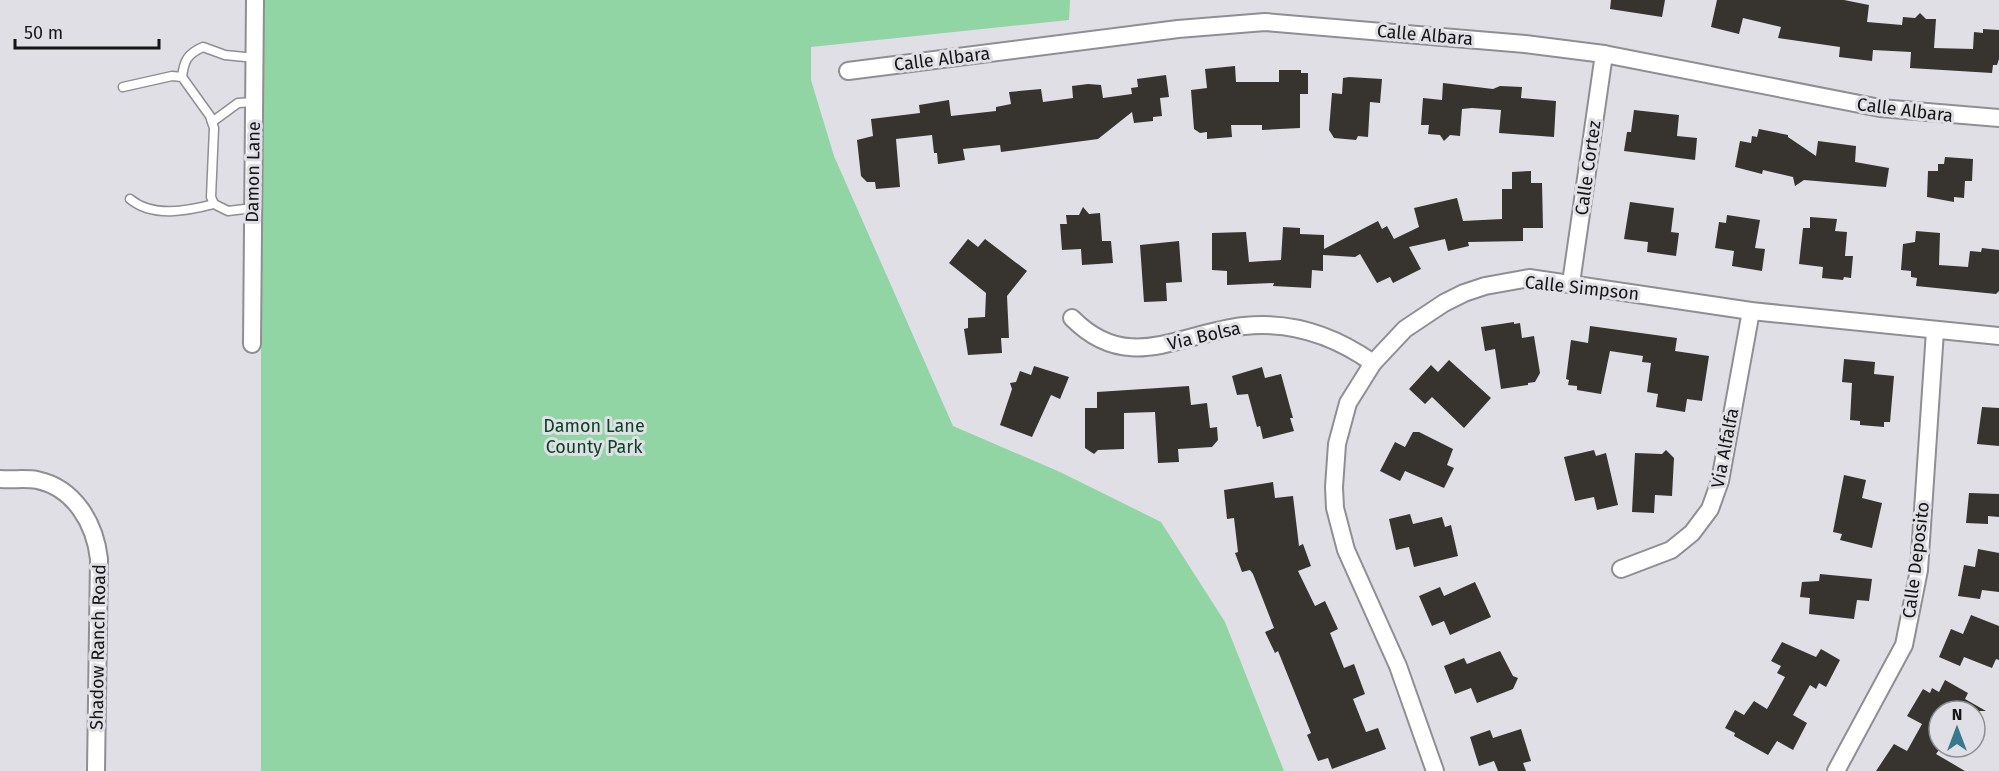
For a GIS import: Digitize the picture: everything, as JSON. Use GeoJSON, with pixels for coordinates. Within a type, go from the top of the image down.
{"type":"FeatureCollection","features":[{"type":"Feature","properties":{"kind":"street","name":"Damon Lane"},"geometry":{"type":"LineString","coordinates":[[252,344],[255,0]]}},
{"type":"Feature","properties":{"kind":"street","name":"Calle Albara"},"geometry":{"type":"LineString","coordinates":[[848,71],[1178,29],[1265,22],[1525,44],[1604,54],[1880,108],[1999,118]]}},
{"type":"Feature","properties":{"kind":"street","name":"Calle Cortez"},"geometry":{"type":"LineString","coordinates":[[1571,283],[1604,54]]}},
{"type":"Feature","properties":{"kind":"street","name":"Calle Simpson"},"geometry":{"type":"LineString","coordinates":[[1435,771],[1398,666],[1346,550],[1335,508],[1334,465],[1341,423],[1348,403],[1373,363],[1405,329],[1444,303],[1464,294],[1485,286],[1529,279],[1571,283],[1751,311],[1999,336]]}},
{"type":"Feature","properties":{"kind":"street","name":"Via Alfalfa"},"geometry":{"type":"LineString","coordinates":[[1621,569],[1671,550],[1692,533],[1710,509],[1720,481],[1751,311]]}},
{"type":"Feature","properties":{"kind":"street","name":"Via Bolsa"},"geometry":{"type":"LineString","coordinates":[[1072,318],[1101,340],[1121,347],[1142,349],[1226,329],[1265,325],[1284,326],[1304,330],[1340,343],[1373,363]]}},
{"type":"Feature","properties":{"kind":"street","name":"Calle Deposito"},"geometry":{"type":"LineString","coordinates":[[1836,771],[1904,645],[1918,570],[1935,331]]}},
{"type":"Feature","properties":{"kind":"street","name":"Shadow Ranch Road"},"geometry":{"type":"LineString","coordinates":[[0,480],[36,480],[56,486],[79,507],[93,531],[99,559],[96,771]]}},
{"type":"Feature","properties":{"kind":"lane"},"geometry":{"type":"LineString","coordinates":[[214,204],[212,196],[214,128],[182,77],[184,62],[192,52],[202,47],[225,55],[255,58]]}},
{"type":"Feature","properties":{"kind":"lane"},"geometry":{"type":"LineString","coordinates":[[123,87],[172,76],[182,77]]}},
{"type":"Feature","properties":{"kind":"lane"},"geometry":{"type":"LineString","coordinates":[[212,122],[238,103],[254,102]]}},
{"type":"Feature","properties":{"kind":"lane"},"geometry":{"type":"LineString","coordinates":[[130,199],[141,208],[154,210],[187,211],[214,204],[228,211],[253,208]]}},
{"type":"Feature","properties":{"kind":"green space","name":"Damon Lane County Park"},"geometry":{"type":"Polygon","coordinates":[[[264,0],[1070,0],[1069,20],[811,47],[811,80],[834,156],[953,426],[1060,472],[1161,522],[1225,622],[1284,771],[261,771],[261,65],[264,0]]]}},
{"type":"Feature","properties":{"kind":"building"},"geometry":{"type":"Polygon","coordinates":[[[1611,0],[1665,0],[1662,17],[1610,9],[1611,0]]]}},
{"type":"Feature","properties":{"kind":"building"},"geometry":{"type":"Polygon","coordinates":[[[1717,0],[1844,0],[1869,5],[1867,22],[1902,25],[1903,17],[1915,18],[1920,13],[1926,19],[1936,19],[1934,48],[1973,49],[1974,32],[1983,33],[1983,29],[1999,30],[1999,59],[1997,65],[1993,65],[1992,73],[1910,68],[1911,52],[1873,50],[1872,61],[1839,57],[1840,47],[1778,38],[1781,27],[1743,18],[1739,34],[1711,27],[1717,0]]]}},
{"type":"Feature","properties":{"kind":"building"},"geometry":{"type":"Polygon","coordinates":[[[1235,66],[1236,82],[1279,82],[1279,70],[1301,70],[1301,73],[1308,73],[1308,94],[1300,94],[1300,128],[1262,130],[1262,125],[1231,125],[1232,137],[1207,139],[1207,132],[1200,133],[1194,129],[1191,90],[1207,88],[1205,69],[1235,66]]]}},
{"type":"Feature","properties":{"kind":"building"},"geometry":{"type":"Polygon","coordinates":[[[1166,75],[1169,97],[1160,98],[1162,116],[1153,117],[1153,121],[1134,123],[1132,112],[1098,139],[1001,152],[1000,145],[963,149],[965,160],[938,164],[932,135],[896,139],[900,187],[876,189],[875,182],[867,182],[861,176],[857,140],[873,136],[871,119],[920,113],[919,105],[949,100],[951,116],[996,111],[996,107],[1011,104],[1009,92],[1041,89],[1043,102],[1073,98],[1072,86],[1088,84],[1101,85],[1103,98],[1132,94],[1131,88],[1138,87],[1137,79],[1166,75]]]}},
{"type":"Feature","properties":{"kind":"building"},"geometry":{"type":"Polygon","coordinates":[[[1343,78],[1382,79],[1380,103],[1370,102],[1368,137],[1358,136],[1356,140],[1334,138],[1329,130],[1332,93],[1342,94],[1343,78]]]}},
{"type":"Feature","properties":{"kind":"building"},"geometry":{"type":"Polygon","coordinates":[[[1443,83],[1493,89],[1500,86],[1522,87],[1521,98],[1556,101],[1554,137],[1499,133],[1501,110],[1472,108],[1462,109],[1460,136],[1450,135],[1444,141],[1440,135],[1428,134],[1429,125],[1421,125],[1423,98],[1442,100],[1443,83]]]}},
{"type":"Feature","properties":{"kind":"building"},"geometry":{"type":"Polygon","coordinates":[[[1634,110],[1679,115],[1677,136],[1697,138],[1695,160],[1624,151],[1627,132],[1631,132],[1634,110]]]}},
{"type":"Feature","properties":{"kind":"building"},"geometry":{"type":"Polygon","coordinates":[[[1759,129],[1788,135],[1816,156],[1818,141],[1856,146],[1855,162],[1889,168],[1886,187],[1804,180],[1795,186],[1793,177],[1763,170],[1762,174],[1735,167],[1740,141],[1751,143],[1752,136],[1757,137],[1759,129]]]}},
{"type":"Feature","properties":{"kind":"building"},"geometry":{"type":"Polygon","coordinates":[[[1945,157],[1973,159],[1972,181],[1965,181],[1964,198],[1954,197],[1954,202],[1927,197],[1928,171],[1938,171],[1938,164],[1944,164],[1945,157]]]}},
{"type":"Feature","properties":{"kind":"building"},"geometry":{"type":"Polygon","coordinates":[[[1531,171],[1531,183],[1542,183],[1543,228],[1523,228],[1523,241],[1468,242],[1469,246],[1448,251],[1445,239],[1409,247],[1421,269],[1393,283],[1390,277],[1377,283],[1360,254],[1355,257],[1323,255],[1323,271],[1312,270],[1311,288],[1273,286],[1274,283],[1227,285],[1227,271],[1212,270],[1212,233],[1246,232],[1249,262],[1281,260],[1283,227],[1300,228],[1300,234],[1324,235],[1324,249],[1378,221],[1382,229],[1387,226],[1394,239],[1419,227],[1414,208],[1457,198],[1463,221],[1502,219],[1502,189],[1512,189],[1512,172],[1531,171]]]}},
{"type":"Feature","properties":{"kind":"building"},"geometry":{"type":"Polygon","coordinates":[[[1630,202],[1674,208],[1671,232],[1679,233],[1676,256],[1647,252],[1648,242],[1624,239],[1630,202]]]}},
{"type":"Feature","properties":{"kind":"building"},"geometry":{"type":"Polygon","coordinates":[[[1083,207],[1089,214],[1100,213],[1102,241],[1111,241],[1113,263],[1082,265],[1081,249],[1062,250],[1060,224],[1067,224],[1066,215],[1079,215],[1083,207]]]}},
{"type":"Feature","properties":{"kind":"building"},"geometry":{"type":"Polygon","coordinates":[[[1727,215],[1760,220],[1755,248],[1765,249],[1762,271],[1732,266],[1734,251],[1715,248],[1719,222],[1726,223],[1727,215]]]}},
{"type":"Feature","properties":{"kind":"building"},"geometry":{"type":"Polygon","coordinates":[[[1810,217],[1837,219],[1835,231],[1847,232],[1845,256],[1853,256],[1851,278],[1844,277],[1843,280],[1822,278],[1823,267],[1799,264],[1803,228],[1810,228],[1810,217]]]}},
{"type":"Feature","properties":{"kind":"building"},"geometry":{"type":"Polygon","coordinates":[[[1916,231],[1940,233],[1939,265],[1968,267],[1970,251],[1981,252],[1982,248],[1999,250],[1999,291],[1996,294],[1916,286],[1917,278],[1911,277],[1911,271],[1901,270],[1903,244],[1915,242],[1916,231]]]}},
{"type":"Feature","properties":{"kind":"building"},"geometry":{"type":"Polygon","coordinates":[[[968,239],[978,247],[985,239],[1027,271],[1007,296],[1009,338],[1001,338],[1002,353],[968,355],[964,329],[968,328],[968,318],[985,317],[986,293],[949,263],[968,239]]]}},
{"type":"Feature","properties":{"kind":"building"},"geometry":{"type":"Polygon","coordinates":[[[1179,241],[1182,282],[1166,283],[1167,301],[1144,302],[1140,245],[1179,241]]]}},
{"type":"Feature","properties":{"kind":"building"},"geometry":{"type":"Polygon","coordinates":[[[1514,322],[1514,324],[1520,323],[1522,338],[1534,336],[1540,373],[1535,382],[1528,383],[1528,385],[1501,389],[1495,349],[1485,351],[1481,327],[1514,322]]]}},
{"type":"Feature","properties":{"kind":"building"},"geometry":{"type":"Polygon","coordinates":[[[1590,326],[1677,338],[1675,351],[1709,356],[1702,401],[1687,399],[1685,412],[1656,407],[1658,394],[1647,392],[1651,363],[1642,362],[1643,356],[1610,351],[1601,394],[1577,390],[1577,386],[1568,385],[1569,380],[1566,379],[1571,340],[1588,343],[1590,326]]]}},
{"type":"Feature","properties":{"kind":"building"},"geometry":{"type":"Polygon","coordinates":[[[1844,359],[1875,362],[1874,374],[1894,376],[1890,422],[1884,422],[1884,427],[1860,425],[1860,421],[1850,420],[1852,383],[1842,382],[1844,359]]]}},
{"type":"Feature","properties":{"kind":"building"},"geometry":{"type":"Polygon","coordinates":[[[1449,360],[1491,398],[1464,428],[1432,397],[1425,404],[1409,389],[1431,365],[1438,372],[1449,360]]]}},
{"type":"Feature","properties":{"kind":"building"},"geometry":{"type":"Polygon","coordinates":[[[1034,366],[1069,377],[1060,399],[1051,395],[1032,437],[1000,425],[1012,389],[1010,383],[1016,382],[1020,371],[1031,375],[1034,366]]]}},
{"type":"Feature","properties":{"kind":"building"},"geometry":{"type":"Polygon","coordinates":[[[1262,367],[1265,378],[1281,374],[1293,418],[1290,418],[1294,431],[1263,439],[1260,426],[1257,427],[1248,394],[1237,395],[1232,376],[1262,367]]]}},
{"type":"Feature","properties":{"kind":"building"},"geometry":{"type":"Polygon","coordinates":[[[1189,386],[1191,405],[1207,403],[1210,428],[1217,427],[1218,440],[1212,447],[1178,449],[1179,462],[1158,463],[1155,412],[1124,413],[1124,449],[1098,450],[1094,454],[1085,448],[1085,408],[1097,408],[1097,392],[1189,386]]]}},
{"type":"Feature","properties":{"kind":"building"},"geometry":{"type":"Polygon","coordinates":[[[1982,407],[1999,408],[1999,446],[1977,444],[1982,407]]]}},
{"type":"Feature","properties":{"kind":"building"},"geometry":{"type":"Polygon","coordinates":[[[1413,432],[1419,432],[1453,449],[1447,465],[1454,468],[1444,488],[1405,471],[1400,481],[1380,471],[1395,442],[1405,447],[1413,432]]]}},
{"type":"Feature","properties":{"kind":"building"},"geometry":{"type":"Polygon","coordinates":[[[1594,450],[1596,456],[1606,453],[1618,505],[1597,510],[1594,497],[1575,501],[1564,457],[1594,450]]]}},
{"type":"Feature","properties":{"kind":"building"},"geometry":{"type":"Polygon","coordinates":[[[1666,450],[1674,458],[1672,496],[1655,495],[1654,513],[1632,512],[1635,453],[1662,454],[1666,450]]]}},
{"type":"Feature","properties":{"kind":"building"},"geometry":{"type":"Polygon","coordinates":[[[1844,475],[1866,480],[1862,498],[1882,503],[1872,548],[1840,540],[1842,534],[1833,532],[1844,475]]]}},
{"type":"Feature","properties":{"kind":"building"},"geometry":{"type":"Polygon","coordinates":[[[1273,482],[1275,498],[1293,496],[1299,546],[1303,544],[1311,566],[1298,571],[1315,606],[1325,601],[1338,629],[1330,633],[1344,668],[1354,664],[1365,694],[1353,699],[1366,732],[1378,728],[1386,749],[1332,769],[1328,758],[1318,761],[1307,735],[1311,733],[1278,651],[1275,653],[1265,632],[1274,628],[1253,574],[1250,570],[1242,572],[1235,553],[1238,552],[1234,518],[1227,519],[1224,490],[1273,482]]]}},
{"type":"Feature","properties":{"kind":"building"},"geometry":{"type":"Polygon","coordinates":[[[1969,493],[1999,494],[1999,517],[1988,516],[1988,524],[1966,523],[1969,493]]]}},
{"type":"Feature","properties":{"kind":"building"},"geometry":{"type":"Polygon","coordinates":[[[1410,514],[1413,524],[1442,517],[1445,527],[1451,525],[1458,556],[1414,567],[1409,547],[1396,550],[1389,519],[1410,514]]]}},
{"type":"Feature","properties":{"kind":"building"},"geometry":{"type":"Polygon","coordinates":[[[1978,549],[1999,553],[1999,592],[1982,590],[1980,599],[1958,596],[1964,565],[1975,567],[1978,549]]]}},
{"type":"Feature","properties":{"kind":"building"},"geometry":{"type":"Polygon","coordinates":[[[1820,574],[1872,579],[1869,601],[1857,600],[1854,619],[1809,614],[1810,598],[1800,597],[1802,582],[1819,581],[1820,574]]]}},
{"type":"Feature","properties":{"kind":"building"},"geometry":{"type":"Polygon","coordinates":[[[1475,582],[1491,617],[1450,635],[1444,621],[1432,626],[1419,596],[1440,587],[1444,596],[1475,582]]]}},
{"type":"Feature","properties":{"kind":"building"},"geometry":{"type":"Polygon","coordinates":[[[1971,615],[1999,626],[1999,660],[1996,659],[1992,668],[1964,657],[1960,666],[1939,657],[1951,629],[1963,634],[1971,615]]]}},
{"type":"Feature","properties":{"kind":"building"},"geometry":{"type":"Polygon","coordinates":[[[1782,642],[1816,657],[1821,649],[1840,660],[1826,687],[1819,683],[1816,689],[1810,685],[1793,715],[1807,723],[1793,750],[1777,741],[1768,755],[1734,736],[1735,733],[1725,728],[1735,710],[1744,715],[1754,701],[1767,709],[1785,677],[1777,673],[1781,666],[1771,661],[1782,642]]]}},
{"type":"Feature","properties":{"kind":"building"},"geometry":{"type":"Polygon","coordinates":[[[1500,651],[1513,676],[1518,678],[1513,689],[1477,703],[1471,688],[1455,694],[1444,666],[1464,658],[1467,664],[1500,651]]]}},
{"type":"Feature","properties":{"kind":"building"},"geometry":{"type":"Polygon","coordinates":[[[1945,680],[1968,693],[1965,699],[1927,699],[1927,759],[1945,759],[1965,771],[1876,771],[1894,744],[1907,751],[1922,724],[1907,716],[1923,689],[1930,693],[1932,688],[1939,692],[1945,680]]]}},
{"type":"Feature","properties":{"kind":"building"},"geometry":{"type":"Polygon","coordinates":[[[1521,729],[1531,761],[1523,763],[1526,771],[1498,771],[1494,761],[1479,766],[1470,737],[1490,730],[1493,738],[1521,729]]]}}]}
